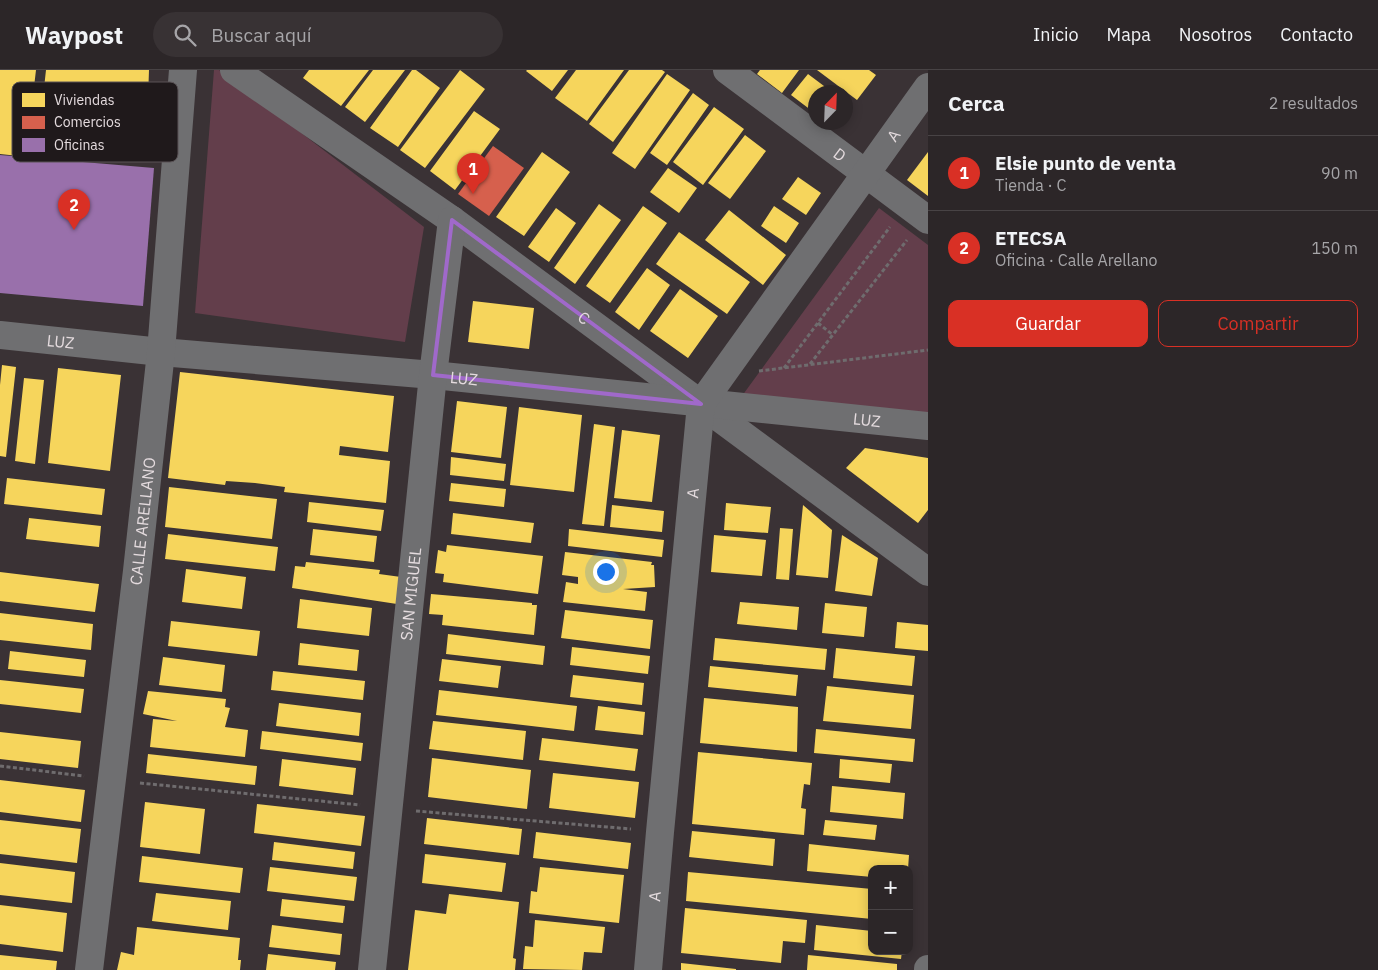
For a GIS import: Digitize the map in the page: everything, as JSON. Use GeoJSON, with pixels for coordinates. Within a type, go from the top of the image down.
{"type":"FeatureCollection","features":[{"type":"Feature","properties":{"kind":"street","name":"CALLE ARELLANO"},"geometry":{"type":"LineString","coordinates":[[178,134],[183,70]]}},
{"type":"Feature","properties":{"kind":"street","name":"C"},"geometry":{"type":"LineString","coordinates":[[234,70],[452,220],[928,572]]}},
{"type":"Feature","properties":{"kind":"street","name":"D"},"geometry":{"type":"LineString","coordinates":[[727,70],[920,214]]}},
{"type":"Feature","properties":{"kind":"street","name":"A"},"geometry":{"type":"LineString","coordinates":[[648,970],[701,404],[928,87]]}},
{"type":"Feature","properties":{"kind":"street","name":"CALLE ARELLANO"},"geometry":{"type":"LineString","coordinates":[[89,970],[137,571],[161,352],[176,162]]}},
{"type":"Feature","properties":{"kind":"street","name":"SAN MIGUEL"},"geometry":{"type":"LineString","coordinates":[[372,970],[433,375],[452,220]]}},
{"type":"Feature","properties":{"kind":"street","name":"LUZ"},"geometry":{"type":"LineString","coordinates":[[0,335],[161,352],[433,375],[928,426]]}},
{"type":"Feature","properties":{"kind":"path"},"geometry":{"type":"LineString","coordinates":[[784,368],[818,323],[920,214]]}},
{"type":"Feature","properties":{"kind":"path"},"geometry":{"type":"LineString","coordinates":[[810,364],[833,336],[920,214]]}},
{"type":"Feature","properties":{"kind":"path"},"geometry":{"type":"LineString","coordinates":[[818,323],[833,336]]}},
{"type":"Feature","properties":{"kind":"path"},"geometry":{"type":"LineString","coordinates":[[721,375],[928,350]]}},
{"type":"Feature","properties":{"kind":"path"},"geometry":{"type":"LineString","coordinates":[[0,766],[112,780],[388,808],[660,832]]}},
{"type":"Feature","properties":{"kind":"highlighted area"},"geometry":{"type":"Polygon","coordinates":[[[452,220],[701,404],[433,375],[452,220]]]}},
{"type":"Feature","properties":{"kind":"shaded area"},"geometry":{"type":"Polygon","coordinates":[[[214,70],[219,70],[424,227],[405,342],[195,313],[214,70]]]}},
{"type":"Feature","properties":{"kind":"shaded area"},"geometry":{"type":"Polygon","coordinates":[[[879,208],[928,245],[928,420],[739,400],[879,208]]]}},
{"type":"Feature","properties":{"kind":"building: Viviendas"},"geometry":{"type":"Polygon","coordinates":[[[0,70],[36,70],[35,82],[12,82],[12,155],[0,154],[0,70]]]}},
{"type":"Feature","properties":{"kind":"building: Viviendas"},"geometry":{"type":"Polygon","coordinates":[[[46,70],[149,70],[149,82],[45,82],[46,70]]]}},
{"type":"Feature","properties":{"kind":"building: Viviendas"},"geometry":{"type":"Polygon","coordinates":[[[309,70],[369,70],[341,106],[303,78],[309,70]]]}},
{"type":"Feature","properties":{"kind":"building: Viviendas"},"geometry":{"type":"Polygon","coordinates":[[[373,70],[405,70],[365,122],[345,107],[373,70]]]}},
{"type":"Feature","properties":{"kind":"building: Viviendas"},"geometry":{"type":"Polygon","coordinates":[[[412,70],[416,70],[440,88],[398,147],[370,128],[412,70]]]}},
{"type":"Feature","properties":{"kind":"building: Viviendas"},"geometry":{"type":"Polygon","coordinates":[[[460,70],[485,89],[425,168],[400,150],[460,70]]]}},
{"type":"Feature","properties":{"kind":"building: Viviendas"},"geometry":{"type":"Polygon","coordinates":[[[527,70],[568,70],[552,91],[527,70]]]}},
{"type":"Feature","properties":{"kind":"building: Viviendas"},"geometry":{"type":"Polygon","coordinates":[[[576,70],[624,70],[587,121],[555,98],[576,70]]]}},
{"type":"Feature","properties":{"kind":"building: Viviendas"},"geometry":{"type":"Polygon","coordinates":[[[629,70],[662,70],[665,72],[613,142],[589,124],[629,70]]]}},
{"type":"Feature","properties":{"kind":"building: Viviendas"},"geometry":{"type":"Polygon","coordinates":[[[760,70],[799,70],[782,93],[757,74],[760,70]]]}},
{"type":"Feature","properties":{"kind":"building: Viviendas"},"geometry":{"type":"Polygon","coordinates":[[[817,70],[869,70],[876,75],[857,100],[853,97],[853,85],[837,85],[817,70]]]}},
{"type":"Feature","properties":{"kind":"building: Viviendas"},"geometry":{"type":"Polygon","coordinates":[[[667,74],[690,90],[635,169],[612,153],[667,74]]]}},
{"type":"Feature","properties":{"kind":"building: Viviendas"},"geometry":{"type":"Polygon","coordinates":[[[808,74],[823,85],[808,85],[808,108],[791,95],[808,74]]]}},
{"type":"Feature","properties":{"kind":"building: Viviendas"},"geometry":{"type":"Polygon","coordinates":[[[693,93],[709,105],[667,165],[650,153],[693,93]]]}},
{"type":"Feature","properties":{"kind":"building: Viviendas"},"geometry":{"type":"Polygon","coordinates":[[[714,107],[744,129],[703,185],[673,162],[714,107]]]}},
{"type":"Feature","properties":{"kind":"building: Viviendas"},"geometry":{"type":"Polygon","coordinates":[[[474,111],[500,129],[455,190],[430,171],[474,111]]]}},
{"type":"Feature","properties":{"kind":"building: Viviendas"},"geometry":{"type":"Polygon","coordinates":[[[745,135],[766,151],[730,199],[708,183],[745,135]]]}},
{"type":"Feature","properties":{"kind":"building: Viviendas"},"geometry":{"type":"Polygon","coordinates":[[[542,152],[570,172],[524,236],[496,217],[542,152]]]}},
{"type":"Feature","properties":{"kind":"building: Viviendas"},"geometry":{"type":"Polygon","coordinates":[[[928,152],[928,196],[907,180],[928,152]]]}},
{"type":"Feature","properties":{"kind":"building: Viviendas"},"geometry":{"type":"Polygon","coordinates":[[[668,168],[697,188],[679,213],[650,192],[668,168]]]}},
{"type":"Feature","properties":{"kind":"building: Viviendas"},"geometry":{"type":"Polygon","coordinates":[[[798,177],[821,193],[806,215],[782,199],[798,177]]]}},
{"type":"Feature","properties":{"kind":"building: Viviendas"},"geometry":{"type":"Polygon","coordinates":[[[599,204],[621,220],[575,284],[554,268],[599,204]]]}},
{"type":"Feature","properties":{"kind":"building: Viviendas"},"geometry":{"type":"Polygon","coordinates":[[[643,206],[667,223],[610,303],[586,286],[643,206]]]}},
{"type":"Feature","properties":{"kind":"building: Viviendas"},"geometry":{"type":"Polygon","coordinates":[[[774,206],[799,223],[786,243],[761,226],[774,206]]]}},
{"type":"Feature","properties":{"kind":"building: Viviendas"},"geometry":{"type":"Polygon","coordinates":[[[556,208],[576,223],[549,262],[528,247],[556,208]]]}},
{"type":"Feature","properties":{"kind":"building: Viviendas"},"geometry":{"type":"Polygon","coordinates":[[[729,210],[786,255],[763,285],[705,240],[729,210]]]}},
{"type":"Feature","properties":{"kind":"building: Viviendas"},"geometry":{"type":"Polygon","coordinates":[[[679,232],[750,282],[727,314],[656,264],[679,232]]]}},
{"type":"Feature","properties":{"kind":"building: Viviendas"},"geometry":{"type":"Polygon","coordinates":[[[647,268],[670,285],[639,330],[615,312],[647,268]]]}},
{"type":"Feature","properties":{"kind":"building: Viviendas"},"geometry":{"type":"Polygon","coordinates":[[[680,289],[718,316],[688,358],[650,331],[680,289]]]}},
{"type":"Feature","properties":{"kind":"building: Viviendas"},"geometry":{"type":"Polygon","coordinates":[[[473,301],[534,308],[529,349],[468,342],[473,301]]]}},
{"type":"Feature","properties":{"kind":"building: Viviendas"},"geometry":{"type":"Polygon","coordinates":[[[2,365],[16,367],[6,457],[0,456],[0,385],[2,365]]]}},
{"type":"Feature","properties":{"kind":"building: Viviendas"},"geometry":{"type":"Polygon","coordinates":[[[58,368],[121,375],[110,471],[48,463],[58,368]]]}},
{"type":"Feature","properties":{"kind":"building: Viviendas"},"geometry":{"type":"Polygon","coordinates":[[[180,372],[394,396],[388,452],[340,446],[339,455],[390,461],[386,503],[284,492],[285,487],[255,483],[226,481],[225,485],[168,478],[180,372]]]}},
{"type":"Feature","properties":{"kind":"building: Viviendas"},"geometry":{"type":"Polygon","coordinates":[[[24,378],[44,380],[35,464],[15,461],[24,378]]]}},
{"type":"Feature","properties":{"kind":"building: Viviendas"},"geometry":{"type":"Polygon","coordinates":[[[457,401],[507,407],[501,458],[451,452],[457,401]]]}},
{"type":"Feature","properties":{"kind":"building: Viviendas"},"geometry":{"type":"Polygon","coordinates":[[[519,407],[582,415],[574,492],[510,485],[519,407]]]}},
{"type":"Feature","properties":{"kind":"building: Viviendas"},"geometry":{"type":"Polygon","coordinates":[[[594,424],[615,427],[604,526],[582,524],[594,424]]]}},
{"type":"Feature","properties":{"kind":"building: Viviendas"},"geometry":{"type":"Polygon","coordinates":[[[622,430],[660,435],[652,502],[614,498],[622,430]]]}},
{"type":"Feature","properties":{"kind":"building: Viviendas"},"geometry":{"type":"Polygon","coordinates":[[[865,448],[928,458],[928,510],[918,523],[846,468],[865,448]]]}},
{"type":"Feature","properties":{"kind":"building: Viviendas"},"geometry":{"type":"Polygon","coordinates":[[[451,457],[506,464],[504,481],[450,475],[451,457]]]}},
{"type":"Feature","properties":{"kind":"building: Viviendas"},"geometry":{"type":"Polygon","coordinates":[[[7,478],[105,489],[102,515],[4,504],[7,478]]]}},
{"type":"Feature","properties":{"kind":"building: Viviendas"},"geometry":{"type":"Polygon","coordinates":[[[451,483],[506,489],[504,507],[449,501],[451,483]]]}},
{"type":"Feature","properties":{"kind":"building: Viviendas"},"geometry":{"type":"Polygon","coordinates":[[[169,487],[277,499],[272,539],[165,527],[169,487]]]}},
{"type":"Feature","properties":{"kind":"building: Viviendas"},"geometry":{"type":"Polygon","coordinates":[[[309,502],[384,510],[381,531],[307,522],[309,502]]]}},
{"type":"Feature","properties":{"kind":"building: Viviendas"},"geometry":{"type":"Polygon","coordinates":[[[726,503],[771,507],[768,533],[724,530],[726,503]]]}},
{"type":"Feature","properties":{"kind":"building: Viviendas"},"geometry":{"type":"Polygon","coordinates":[[[612,505],[664,511],[662,532],[610,527],[612,505]]]}},
{"type":"Feature","properties":{"kind":"building: Viviendas"},"geometry":{"type":"Polygon","coordinates":[[[803,505],[832,530],[828,578],[796,575],[803,505]]]}},
{"type":"Feature","properties":{"kind":"building: Viviendas"},"geometry":{"type":"Polygon","coordinates":[[[453,513],[534,523],[531,543],[451,534],[453,513]]]}},
{"type":"Feature","properties":{"kind":"building: Viviendas"},"geometry":{"type":"Polygon","coordinates":[[[29,518],[101,526],[99,547],[26,539],[29,518]]]}},
{"type":"Feature","properties":{"kind":"building: Viviendas"},"geometry":{"type":"Polygon","coordinates":[[[780,528],[793,529],[789,580],[776,579],[780,528]]]}},
{"type":"Feature","properties":{"kind":"building: Viviendas"},"geometry":{"type":"Polygon","coordinates":[[[313,529],[377,536],[374,562],[310,555],[313,529]]]}},
{"type":"Feature","properties":{"kind":"building: Viviendas"},"geometry":{"type":"Polygon","coordinates":[[[569,529],[664,540],[662,557],[568,546],[569,529]]]}},
{"type":"Feature","properties":{"kind":"building: Viviendas"},"geometry":{"type":"Polygon","coordinates":[[[168,534],[278,547],[275,571],[165,559],[168,534]]]}},
{"type":"Feature","properties":{"kind":"building: Viviendas"},"geometry":{"type":"Polygon","coordinates":[[[714,535],[766,540],[762,576],[711,572],[714,535]]]}},
{"type":"Feature","properties":{"kind":"building: Viviendas"},"geometry":{"type":"Polygon","coordinates":[[[842,535],[878,558],[872,596],[835,591],[842,535]]]}},
{"type":"Feature","properties":{"kind":"building: Viviendas"},"geometry":{"type":"Polygon","coordinates":[[[447,545],[543,556],[538,594],[443,582],[444,574],[435,573],[438,550],[446,552],[447,545]]]}},
{"type":"Feature","properties":{"kind":"building: Viviendas"},"geometry":{"type":"Polygon","coordinates":[[[565,552],[652,562],[651,565],[654,565],[655,587],[623,589],[647,592],[645,611],[563,602],[566,582],[578,584],[578,577],[562,575],[565,552]]]}},
{"type":"Feature","properties":{"kind":"building: Viviendas"},"geometry":{"type":"Polygon","coordinates":[[[306,562],[380,570],[379,574],[401,577],[397,604],[292,588],[295,566],[305,567],[306,562]]]}},
{"type":"Feature","properties":{"kind":"building: Viviendas"},"geometry":{"type":"Polygon","coordinates":[[[186,569],[246,577],[242,609],[182,602],[186,569]]]}},
{"type":"Feature","properties":{"kind":"building: Viviendas"},"geometry":{"type":"Polygon","coordinates":[[[0,572],[99,584],[95,612],[0,601],[0,572]]]}},
{"type":"Feature","properties":{"kind":"building: Viviendas"},"geometry":{"type":"Polygon","coordinates":[[[431,594],[532,603],[532,605],[537,605],[534,635],[442,625],[443,615],[429,614],[431,594]]]}},
{"type":"Feature","properties":{"kind":"building: Viviendas"},"geometry":{"type":"Polygon","coordinates":[[[300,599],[372,608],[369,636],[297,628],[300,599]]]}},
{"type":"Feature","properties":{"kind":"building: Viviendas"},"geometry":{"type":"Polygon","coordinates":[[[740,602],[799,607],[797,630],[737,624],[740,602]]]}},
{"type":"Feature","properties":{"kind":"building: Viviendas"},"geometry":{"type":"Polygon","coordinates":[[[825,603],[867,607],[864,637],[822,633],[825,603]]]}},
{"type":"Feature","properties":{"kind":"building: Viviendas"},"geometry":{"type":"Polygon","coordinates":[[[565,610],[653,620],[650,649],[561,638],[565,610]]]}},
{"type":"Feature","properties":{"kind":"building: Viviendas"},"geometry":{"type":"Polygon","coordinates":[[[0,613],[93,624],[91,650],[0,640],[0,613]]]}},
{"type":"Feature","properties":{"kind":"building: Viviendas"},"geometry":{"type":"Polygon","coordinates":[[[171,621],[260,631],[257,656],[168,646],[171,621]]]}},
{"type":"Feature","properties":{"kind":"building: Viviendas"},"geometry":{"type":"Polygon","coordinates":[[[897,622],[928,625],[928,651],[895,648],[897,622]]]}},
{"type":"Feature","properties":{"kind":"building: Viviendas"},"geometry":{"type":"Polygon","coordinates":[[[448,634],[545,646],[543,665],[446,654],[448,634]]]}},
{"type":"Feature","properties":{"kind":"building: Viviendas"},"geometry":{"type":"Polygon","coordinates":[[[715,638],[827,649],[825,670],[713,660],[715,638]]]}},
{"type":"Feature","properties":{"kind":"building: Viviendas"},"geometry":{"type":"Polygon","coordinates":[[[300,643],[359,650],[357,671],[298,665],[300,643]]]}},
{"type":"Feature","properties":{"kind":"building: Viviendas"},"geometry":{"type":"Polygon","coordinates":[[[572,647],[650,656],[648,674],[570,665],[572,647]]]}},
{"type":"Feature","properties":{"kind":"building: Viviendas"},"geometry":{"type":"Polygon","coordinates":[[[836,648],[915,656],[912,686],[833,678],[836,648]]]}},
{"type":"Feature","properties":{"kind":"building: Viviendas"},"geometry":{"type":"Polygon","coordinates":[[[10,651],[86,660],[84,677],[8,669],[10,651]]]}},
{"type":"Feature","properties":{"kind":"building: Viviendas"},"geometry":{"type":"Polygon","coordinates":[[[163,657],[225,665],[222,692],[159,685],[163,657]]]}},
{"type":"Feature","properties":{"kind":"building: Viviendas"},"geometry":{"type":"Polygon","coordinates":[[[442,659],[501,666],[498,688],[439,681],[442,659]]]}},
{"type":"Feature","properties":{"kind":"building: Viviendas"},"geometry":{"type":"Polygon","coordinates":[[[710,666],[798,675],[796,696],[708,687],[710,666]]]}},
{"type":"Feature","properties":{"kind":"building: Viviendas"},"geometry":{"type":"Polygon","coordinates":[[[273,671],[365,681],[363,700],[271,690],[273,671]]]}},
{"type":"Feature","properties":{"kind":"building: Viviendas"},"geometry":{"type":"Polygon","coordinates":[[[573,675],[644,683],[642,705],[570,697],[573,675]]]}},
{"type":"Feature","properties":{"kind":"building: Viviendas"},"geometry":{"type":"Polygon","coordinates":[[[0,680],[84,689],[81,713],[0,704],[0,680]]]}},
{"type":"Feature","properties":{"kind":"building: Viviendas"},"geometry":{"type":"Polygon","coordinates":[[[827,686],[914,695],[911,729],[823,721],[827,686]]]}},
{"type":"Feature","properties":{"kind":"building: Viviendas"},"geometry":{"type":"Polygon","coordinates":[[[439,690],[577,706],[574,731],[436,715],[439,690]]]}},
{"type":"Feature","properties":{"kind":"building: Viviendas"},"geometry":{"type":"Polygon","coordinates":[[[148,691],[226,699],[225,707],[230,708],[225,727],[248,730],[245,757],[150,747],[153,719],[177,721],[143,714],[148,691]]]}},
{"type":"Feature","properties":{"kind":"building: Viviendas"},"geometry":{"type":"Polygon","coordinates":[[[704,698],[798,707],[797,752],[700,743],[704,698]]]}},
{"type":"Feature","properties":{"kind":"building: Viviendas"},"geometry":{"type":"Polygon","coordinates":[[[279,703],[361,713],[359,736],[276,726],[279,703]]]}},
{"type":"Feature","properties":{"kind":"building: Viviendas"},"geometry":{"type":"Polygon","coordinates":[[[598,706],[645,712],[643,735],[595,730],[598,706]]]}},
{"type":"Feature","properties":{"kind":"building: Viviendas"},"geometry":{"type":"Polygon","coordinates":[[[433,721],[526,731],[523,760],[429,749],[433,721]]]}},
{"type":"Feature","properties":{"kind":"building: Viviendas"},"geometry":{"type":"Polygon","coordinates":[[[816,729],[915,739],[913,762],[814,753],[816,729]]]}},
{"type":"Feature","properties":{"kind":"building: Viviendas"},"geometry":{"type":"Polygon","coordinates":[[[262,731],[363,743],[361,761],[260,749],[262,731]]]}},
{"type":"Feature","properties":{"kind":"building: Viviendas"},"geometry":{"type":"Polygon","coordinates":[[[0,732],[81,741],[78,768],[0,759],[0,732]]]}},
{"type":"Feature","properties":{"kind":"building: Viviendas"},"geometry":{"type":"Polygon","coordinates":[[[542,738],[638,749],[635,771],[539,760],[542,738]]]}},
{"type":"Feature","properties":{"kind":"building: Viviendas"},"geometry":{"type":"Polygon","coordinates":[[[698,752],[812,763],[810,785],[804,784],[801,808],[806,809],[804,835],[692,824],[698,752]]]}},
{"type":"Feature","properties":{"kind":"building: Viviendas"},"geometry":{"type":"Polygon","coordinates":[[[148,754],[257,766],[255,785],[146,773],[148,754]]]}},
{"type":"Feature","properties":{"kind":"building: Viviendas"},"geometry":{"type":"Polygon","coordinates":[[[432,758],[531,770],[527,809],[428,797],[432,758]]]}},
{"type":"Feature","properties":{"kind":"building: Viviendas"},"geometry":{"type":"Polygon","coordinates":[[[282,759],[356,768],[353,795],[279,786],[282,759]]]}},
{"type":"Feature","properties":{"kind":"building: Viviendas"},"geometry":{"type":"Polygon","coordinates":[[[840,759],[892,764],[890,783],[839,778],[840,759]]]}},
{"type":"Feature","properties":{"kind":"building: Viviendas"},"geometry":{"type":"Polygon","coordinates":[[[553,773],[639,782],[635,818],[549,808],[553,773]]]}},
{"type":"Feature","properties":{"kind":"building: Viviendas"},"geometry":{"type":"Polygon","coordinates":[[[0,780],[85,790],[81,822],[0,812],[0,780]]]}},
{"type":"Feature","properties":{"kind":"building: Viviendas"},"geometry":{"type":"Polygon","coordinates":[[[832,786],[905,793],[903,819],[830,812],[832,786]]]}},
{"type":"Feature","properties":{"kind":"building: Viviendas"},"geometry":{"type":"Polygon","coordinates":[[[145,802],[205,809],[200,854],[140,847],[145,802]]]}},
{"type":"Feature","properties":{"kind":"building: Viviendas"},"geometry":{"type":"Polygon","coordinates":[[[257,804],[365,816],[361,846],[254,833],[257,804]]]}},
{"type":"Feature","properties":{"kind":"building: Viviendas"},"geometry":{"type":"Polygon","coordinates":[[[427,818],[522,829],[519,855],[424,844],[427,818]]]}},
{"type":"Feature","properties":{"kind":"building: Viviendas"},"geometry":{"type":"Polygon","coordinates":[[[0,820],[81,829],[77,863],[0,854],[0,820]]]}},
{"type":"Feature","properties":{"kind":"building: Viviendas"},"geometry":{"type":"Polygon","coordinates":[[[825,820],[877,825],[875,840],[823,835],[825,820]]]}},
{"type":"Feature","properties":{"kind":"building: Viviendas"},"geometry":{"type":"Polygon","coordinates":[[[692,831],[775,839],[773,866],[689,857],[692,831]]]}},
{"type":"Feature","properties":{"kind":"building: Viviendas"},"geometry":{"type":"Polygon","coordinates":[[[536,832],[631,843],[628,869],[533,858],[536,832]]]}},
{"type":"Feature","properties":{"kind":"building: Viviendas"},"geometry":{"type":"Polygon","coordinates":[[[274,842],[355,852],[353,869],[272,860],[274,842]]]}},
{"type":"Feature","properties":{"kind":"building: Viviendas"},"geometry":{"type":"Polygon","coordinates":[[[809,844],[909,855],[908,865],[868,865],[868,877],[807,871],[809,844]]]}},
{"type":"Feature","properties":{"kind":"building: Viviendas"},"geometry":{"type":"Polygon","coordinates":[[[425,854],[506,863],[502,892],[422,883],[425,854]]]}},
{"type":"Feature","properties":{"kind":"building: Viviendas"},"geometry":{"type":"Polygon","coordinates":[[[142,856],[243,868],[240,893],[139,882],[142,856]]]}},
{"type":"Feature","properties":{"kind":"building: Viviendas"},"geometry":{"type":"Polygon","coordinates":[[[0,863],[75,872],[72,903],[0,895],[0,863]]]}},
{"type":"Feature","properties":{"kind":"building: Viviendas"},"geometry":{"type":"Polygon","coordinates":[[[270,867],[357,877],[354,901],[267,891],[270,867]]]}},
{"type":"Feature","properties":{"kind":"building: Viviendas"},"geometry":{"type":"Polygon","coordinates":[[[540,867],[624,875],[619,923],[529,913],[531,891],[537,892],[540,867]]]}},
{"type":"Feature","properties":{"kind":"building: Viviendas"},"geometry":{"type":"Polygon","coordinates":[[[688,872],[868,889],[868,919],[686,901],[688,872]]]}},
{"type":"Feature","properties":{"kind":"building: Viviendas"},"geometry":{"type":"Polygon","coordinates":[[[156,893],[231,901],[228,930],[152,921],[156,893]]]}},
{"type":"Feature","properties":{"kind":"building: Viviendas"},"geometry":{"type":"Polygon","coordinates":[[[449,894],[519,902],[513,958],[516,959],[515,970],[408,970],[415,910],[446,914],[449,894]]]}},
{"type":"Feature","properties":{"kind":"building: Viviendas"},"geometry":{"type":"Polygon","coordinates":[[[282,899],[345,906],[343,923],[280,916],[282,899]]]}},
{"type":"Feature","properties":{"kind":"building: Viviendas"},"geometry":{"type":"Polygon","coordinates":[[[0,905],[67,913],[63,952],[0,944],[0,905]]]}},
{"type":"Feature","properties":{"kind":"building: Viviendas"},"geometry":{"type":"Polygon","coordinates":[[[685,908],[807,920],[805,943],[783,941],[781,963],[681,953],[685,908]]]}},
{"type":"Feature","properties":{"kind":"building: Viviendas"},"geometry":{"type":"Polygon","coordinates":[[[535,920],[605,927],[602,953],[584,952],[582,970],[523,969],[525,946],[533,947],[535,920]]]}},
{"type":"Feature","properties":{"kind":"building: Viviendas"},"geometry":{"type":"Polygon","coordinates":[[[272,925],[342,934],[340,955],[269,947],[272,925]]]}},
{"type":"Feature","properties":{"kind":"building: Viviendas"},"geometry":{"type":"Polygon","coordinates":[[[816,925],[868,931],[868,955],[902,955],[901,959],[814,950],[816,925]]]}},
{"type":"Feature","properties":{"kind":"building: Viviendas"},"geometry":{"type":"Polygon","coordinates":[[[137,927],[240,938],[238,960],[241,960],[240,970],[117,970],[121,952],[134,955],[137,927]]]}},
{"type":"Feature","properties":{"kind":"building: Viviendas"},"geometry":{"type":"Polygon","coordinates":[[[268,954],[336,962],[335,970],[266,970],[268,954]]]}},
{"type":"Feature","properties":{"kind":"building: Viviendas"},"geometry":{"type":"Polygon","coordinates":[[[0,955],[57,961],[56,970],[0,970],[0,955]]]}},
{"type":"Feature","properties":{"kind":"building: Viviendas"},"geometry":{"type":"Polygon","coordinates":[[[808,955],[897,964],[897,970],[807,970],[808,955]]]}},
{"type":"Feature","properties":{"kind":"building: Viviendas"},"geometry":{"type":"Polygon","coordinates":[[[681,963],[736,969],[736,970],[681,970],[681,963]]]}},
{"type":"Feature","properties":{"kind":"building: Comercios"},"geometry":{"type":"Polygon","coordinates":[[[493,146],[524,168],[489,216],[458,194],[493,146]]]}},
{"type":"Feature","properties":{"kind":"building: Oficinas"},"geometry":{"type":"Polygon","coordinates":[[[0,155],[12,156],[12,162],[83,162],[154,168],[143,306],[0,293],[0,155]]]}},
{"type":"Feature","properties":{"kind":"place","name":"Elsie punto de venta"},"geometry":{"type":"Point","coordinates":[473,194]}},
{"type":"Feature","properties":{"kind":"place","name":"ETECSA"},"geometry":{"type":"Point","coordinates":[74,230]}}]}
